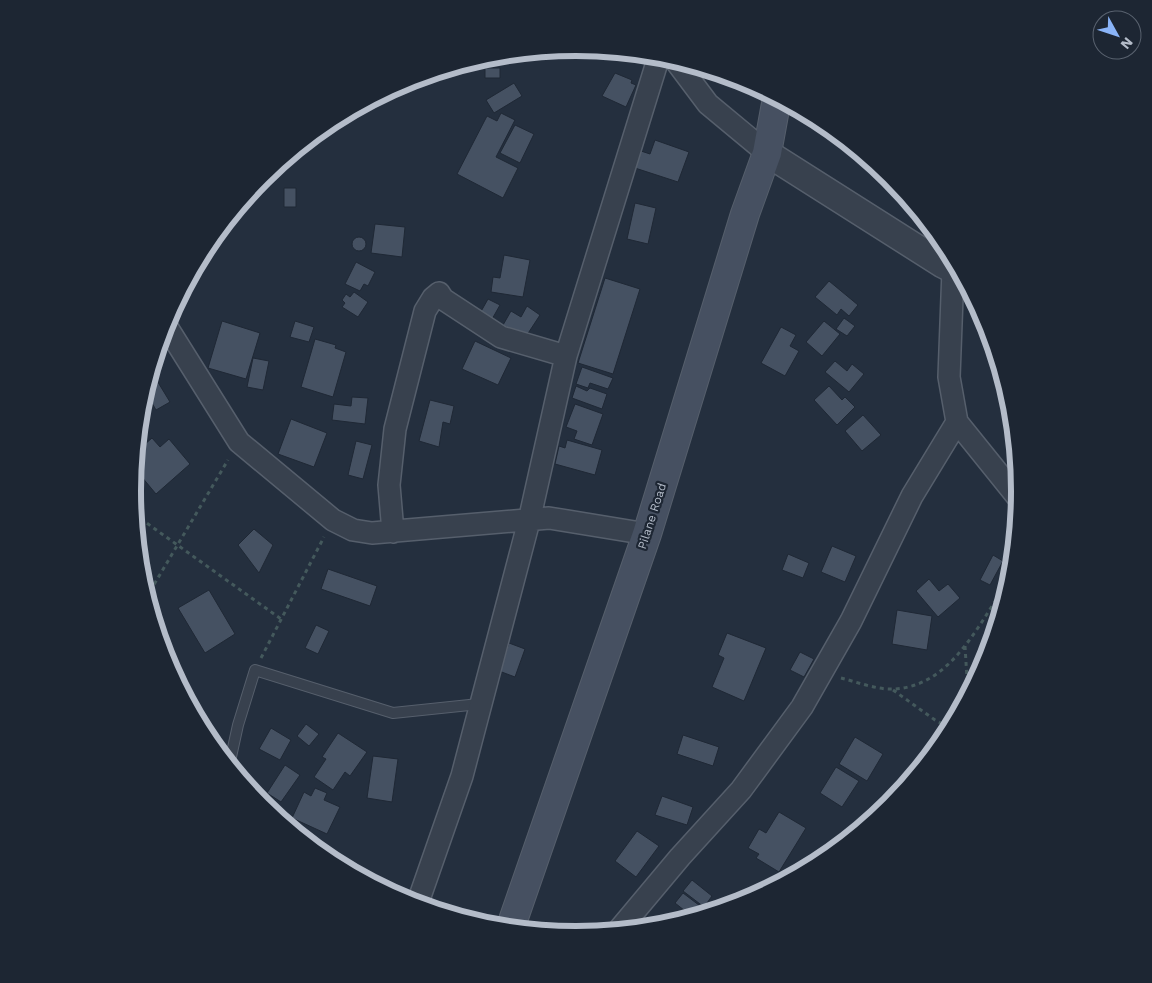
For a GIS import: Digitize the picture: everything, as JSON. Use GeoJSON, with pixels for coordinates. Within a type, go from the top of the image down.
{"type":"FeatureCollection","features":[{"type":"Feature","properties":{"kind":"main road","name":"Pilane Road"},"geometry":{"type":"LineString","coordinates":[[512,922],[647,534],[746,214],[767,154],[776,105]]}},
{"type":"Feature","properties":{"kind":"street"},"geometry":{"type":"LineString","coordinates":[[419,898],[462,776],[479,704],[529,520],[566,356],[656,64]]}},
{"type":"Feature","properties":{"kind":"street"},"geometry":{"type":"LineString","coordinates":[[682,70],[708,104],[767,154],[947,265]]}},
{"type":"Feature","properties":{"kind":"street"},"geometry":{"type":"LineString","coordinates":[[956,280],[949,378],[957,422],[1011,489]]}},
{"type":"Feature","properties":{"kind":"street"},"geometry":{"type":"LineString","coordinates":[[393,532],[389,485],[395,428],[425,311],[433,298],[439,293],[443,299],[501,337],[566,356]]}},
{"type":"Feature","properties":{"kind":"street"},"geometry":{"type":"LineString","coordinates":[[171,333],[239,442],[333,520],[353,530],[372,533],[393,532],[549,518],[647,534]]}},
{"type":"Feature","properties":{"kind":"street"},"geometry":{"type":"LineString","coordinates":[[624,924],[680,857],[741,790],[802,707],[850,621],[912,496],[957,422]]}},
{"type":"Feature","properties":{"kind":"lane"},"geometry":{"type":"LineString","coordinates":[[231,756],[238,725],[255,670],[393,713],[479,704]]}},
{"type":"Feature","properties":{"kind":"path"},"geometry":{"type":"LineString","coordinates":[[152,588],[239,442]]}},
{"type":"Feature","properties":{"kind":"path"},"geometry":{"type":"LineString","coordinates":[[142,519],[281,619]]}},
{"type":"Feature","properties":{"kind":"path"},"geometry":{"type":"LineString","coordinates":[[255,670],[333,520]]}},
{"type":"Feature","properties":{"kind":"path"},"geometry":{"type":"LineString","coordinates":[[892,689],[922,682],[941,671],[965,646],[998,597]]}},
{"type":"Feature","properties":{"kind":"path"},"geometry":{"type":"LineString","coordinates":[[965,646],[967,681]]}},
{"type":"Feature","properties":{"kind":"path"},"geometry":{"type":"LineString","coordinates":[[821,674],[892,689],[943,725]]}},
{"type":"Feature","properties":{"kind":"building"},"geometry":{"type":"Polygon","coordinates":[[[485,68],[500,68],[500,78],[485,78],[485,68]]]}},
{"type":"Feature","properties":{"kind":"building"},"geometry":{"type":"Polygon","coordinates":[[[615,73],[632,80],[631,83],[636,85],[626,107],[602,96],[615,73]]]}},
{"type":"Feature","properties":{"kind":"building"},"geometry":{"type":"Polygon","coordinates":[[[514,83],[522,96],[494,113],[486,100],[514,83]]]}},
{"type":"Feature","properties":{"kind":"building"},"geometry":{"type":"Polygon","coordinates":[[[501,113],[515,120],[496,157],[518,168],[503,198],[457,174],[487,116],[497,121],[501,113]]]}},
{"type":"Feature","properties":{"kind":"building"},"geometry":{"type":"Polygon","coordinates":[[[515,125],[534,134],[520,163],[500,153],[515,125]]]}},
{"type":"Feature","properties":{"kind":"building"},"geometry":{"type":"Polygon","coordinates":[[[655,140],[689,152],[678,182],[635,168],[641,151],[650,154],[655,140]]]}},
{"type":"Feature","properties":{"kind":"building"},"geometry":{"type":"Polygon","coordinates":[[[284,188],[296,188],[296,207],[284,207],[284,188]]]}},
{"type":"Feature","properties":{"kind":"building"},"geometry":{"type":"Polygon","coordinates":[[[635,203],[656,208],[648,244],[627,239],[635,203]]]}},
{"type":"Feature","properties":{"kind":"building"},"geometry":{"type":"Polygon","coordinates":[[[375,224],[405,227],[402,257],[371,253],[375,224]]]}},
{"type":"Feature","properties":{"kind":"building"},"geometry":{"type":"Polygon","coordinates":[[[356,237],[362,237],[366,244],[362,251],[356,251],[352,247],[352,241],[356,237]]]}},
{"type":"Feature","properties":{"kind":"building"},"geometry":{"type":"Polygon","coordinates":[[[504,255],[530,260],[523,297],[491,292],[493,277],[500,278],[504,255]]]}},
{"type":"Feature","properties":{"kind":"building"},"geometry":{"type":"Polygon","coordinates":[[[356,262],[375,272],[368,286],[364,284],[360,291],[345,284],[356,262]]]}},
{"type":"Feature","properties":{"kind":"building"},"geometry":{"type":"Polygon","coordinates":[[[605,278],[640,289],[613,374],[578,363],[605,278]]]}},
{"type":"Feature","properties":{"kind":"building"},"geometry":{"type":"Polygon","coordinates":[[[829,281],[858,305],[849,316],[841,309],[837,315],[815,297],[829,281]]]}},
{"type":"Feature","properties":{"kind":"building"},"geometry":{"type":"Polygon","coordinates":[[[354,292],[368,302],[358,317],[342,307],[345,303],[342,300],[346,294],[350,297],[354,292]]]}},
{"type":"Feature","properties":{"kind":"building"},"geometry":{"type":"Polygon","coordinates":[[[488,299],[500,305],[491,321],[479,315],[488,299]]]}},
{"type":"Feature","properties":{"kind":"building"},"geometry":{"type":"Polygon","coordinates":[[[527,306],[540,315],[525,338],[503,325],[511,311],[521,317],[527,306]]]}},
{"type":"Feature","properties":{"kind":"building"},"geometry":{"type":"Polygon","coordinates":[[[844,318],[855,326],[847,336],[836,329],[844,318]]]}},
{"type":"Feature","properties":{"kind":"building"},"geometry":{"type":"Polygon","coordinates":[[[222,321],[260,333],[246,379],[208,368],[222,321]]]}},
{"type":"Feature","properties":{"kind":"building"},"geometry":{"type":"Polygon","coordinates":[[[295,321],[314,327],[309,342],[290,337],[295,321]]]}},
{"type":"Feature","properties":{"kind":"building"},"geometry":{"type":"Polygon","coordinates":[[[824,321],[840,334],[822,356],[806,342],[824,321]]]}},
{"type":"Feature","properties":{"kind":"building"},"geometry":{"type":"Polygon","coordinates":[[[781,327],[796,335],[790,346],[799,351],[785,376],[761,363],[781,327]]]}},
{"type":"Feature","properties":{"kind":"building"},"geometry":{"type":"Polygon","coordinates":[[[315,339],[336,345],[335,348],[346,352],[333,397],[301,387],[315,339]]]}},
{"type":"Feature","properties":{"kind":"building"},"geometry":{"type":"Polygon","coordinates":[[[475,341],[511,358],[498,385],[462,369],[475,341]]]}},
{"type":"Feature","properties":{"kind":"building"},"geometry":{"type":"Polygon","coordinates":[[[253,358],[269,361],[263,390],[247,387],[253,358]]]}},
{"type":"Feature","properties":{"kind":"building"},"geometry":{"type":"Polygon","coordinates":[[[835,361],[847,371],[852,364],[864,374],[849,392],[825,372],[835,361]]]}},
{"type":"Feature","properties":{"kind":"building"},"geometry":{"type":"Polygon","coordinates":[[[582,367],[613,378],[608,389],[590,383],[588,388],[576,384],[582,367]]]}},
{"type":"Feature","properties":{"kind":"building"},"geometry":{"type":"Polygon","coordinates":[[[156,379],[170,402],[156,410],[151,401],[156,379]]]}},
{"type":"Feature","properties":{"kind":"building"},"geometry":{"type":"Polygon","coordinates":[[[576,386],[587,391],[590,388],[607,394],[602,409],[572,398],[576,386]]]}},
{"type":"Feature","properties":{"kind":"building"},"geometry":{"type":"Polygon","coordinates":[[[829,386],[842,400],[845,397],[855,407],[837,425],[814,400],[829,386]]]}},
{"type":"Feature","properties":{"kind":"building"},"geometry":{"type":"Polygon","coordinates":[[[352,397],[368,398],[365,424],[332,420],[334,404],[351,406],[352,397]]]}},
{"type":"Feature","properties":{"kind":"building"},"geometry":{"type":"Polygon","coordinates":[[[430,400],[454,406],[450,424],[443,422],[439,447],[419,441],[430,400]]]}},
{"type":"Feature","properties":{"kind":"building"},"geometry":{"type":"Polygon","coordinates":[[[575,404],[603,414],[592,445],[574,439],[577,431],[566,427],[575,404]]]}},
{"type":"Feature","properties":{"kind":"building"},"geometry":{"type":"Polygon","coordinates":[[[863,415],[881,435],[862,451],[845,431],[863,415]]]}},
{"type":"Feature","properties":{"kind":"building"},"geometry":{"type":"Polygon","coordinates":[[[291,419],[327,433],[314,467],[278,454],[291,419]]]}},
{"type":"Feature","properties":{"kind":"building"},"geometry":{"type":"Polygon","coordinates":[[[152,438],[160,447],[169,439],[190,464],[156,494],[142,477],[143,446],[152,438]]]}},
{"type":"Feature","properties":{"kind":"building"},"geometry":{"type":"Polygon","coordinates":[[[567,440],[602,450],[595,475],[555,464],[559,446],[565,448],[567,440]]]}},
{"type":"Feature","properties":{"kind":"building"},"geometry":{"type":"Polygon","coordinates":[[[356,441],[372,445],[363,479],[348,475],[356,441]]]}},
{"type":"Feature","properties":{"kind":"building"},"geometry":{"type":"Polygon","coordinates":[[[254,529],[273,545],[259,573],[238,545],[254,529]]]}},
{"type":"Feature","properties":{"kind":"building"},"geometry":{"type":"Polygon","coordinates":[[[832,546],[856,556],[845,582],[821,572],[832,546]]]}},
{"type":"Feature","properties":{"kind":"building"},"geometry":{"type":"Polygon","coordinates":[[[788,554],[809,563],[803,578],[782,570],[788,554]]]}},
{"type":"Feature","properties":{"kind":"building"},"geometry":{"type":"Polygon","coordinates":[[[993,555],[1003,561],[990,585],[980,580],[993,555]]]}},
{"type":"Feature","properties":{"kind":"building"},"geometry":{"type":"Polygon","coordinates":[[[328,569],[377,586],[370,606],[321,589],[328,569]]]}},
{"type":"Feature","properties":{"kind":"building"},"geometry":{"type":"Polygon","coordinates":[[[929,579],[939,591],[948,584],[960,598],[938,617],[916,591],[929,579]]]}},
{"type":"Feature","properties":{"kind":"building"},"geometry":{"type":"Polygon","coordinates":[[[209,590],[235,634],[205,653],[178,608],[209,590]]]}},
{"type":"Feature","properties":{"kind":"building"},"geometry":{"type":"Polygon","coordinates":[[[897,610],[932,616],[927,650],[892,644],[897,610]]]}},
{"type":"Feature","properties":{"kind":"building"},"geometry":{"type":"Polygon","coordinates":[[[316,625],[329,631],[318,654],[305,648],[316,625]]]}},
{"type":"Feature","properties":{"kind":"building"},"geometry":{"type":"Polygon","coordinates":[[[727,633],[766,648],[744,701],[712,687],[724,658],[718,655],[727,633]]]}},
{"type":"Feature","properties":{"kind":"building"},"geometry":{"type":"Polygon","coordinates":[[[509,643],[525,649],[515,677],[499,671],[509,643]]]}},
{"type":"Feature","properties":{"kind":"building"},"geometry":{"type":"Polygon","coordinates":[[[800,652],[814,659],[804,677],[790,670],[800,652]]]}},
{"type":"Feature","properties":{"kind":"building"},"geometry":{"type":"Polygon","coordinates":[[[306,724],[319,734],[309,746],[297,736],[306,724]]]}},
{"type":"Feature","properties":{"kind":"building"},"geometry":{"type":"Polygon","coordinates":[[[271,728],[291,740],[280,760],[259,749],[271,728]]]}},
{"type":"Feature","properties":{"kind":"building"},"geometry":{"type":"Polygon","coordinates":[[[338,733],[367,752],[350,776],[345,772],[333,790],[314,777],[326,759],[322,757],[338,733]]]}},
{"type":"Feature","properties":{"kind":"building"},"geometry":{"type":"Polygon","coordinates":[[[683,735],[719,747],[713,766],[677,754],[683,735]]]}},
{"type":"Feature","properties":{"kind":"building"},"geometry":{"type":"Polygon","coordinates":[[[855,737],[883,754],[867,781],[839,764],[855,737]]]}},
{"type":"Feature","properties":{"kind":"building"},"geometry":{"type":"Polygon","coordinates":[[[373,756],[398,759],[392,802],[367,798],[373,756]]]}},
{"type":"Feature","properties":{"kind":"building"},"geometry":{"type":"Polygon","coordinates":[[[285,765],[300,775],[281,802],[267,793],[285,765]]]}},
{"type":"Feature","properties":{"kind":"building"},"geometry":{"type":"Polygon","coordinates":[[[836,767],[859,781],[842,807],[820,793],[836,767]]]}},
{"type":"Feature","properties":{"kind":"building"},"geometry":{"type":"Polygon","coordinates":[[[315,788],[327,793],[324,800],[340,807],[327,834],[292,818],[304,792],[311,796],[315,788]]]}},
{"type":"Feature","properties":{"kind":"building"},"geometry":{"type":"Polygon","coordinates":[[[662,796],[693,807],[687,825],[655,815],[662,796]]]}},
{"type":"Feature","properties":{"kind":"building"},"geometry":{"type":"Polygon","coordinates":[[[779,812],[806,828],[779,872],[756,858],[759,854],[748,848],[759,829],[766,833],[779,812]]]}},
{"type":"Feature","properties":{"kind":"building"},"geometry":{"type":"Polygon","coordinates":[[[637,831],[659,846],[636,877],[615,861],[637,831]]]}},
{"type":"Feature","properties":{"kind":"building"},"geometry":{"type":"Polygon","coordinates":[[[692,880],[712,896],[704,907],[683,891],[692,880]]]}},
{"type":"Feature","properties":{"kind":"building"},"geometry":{"type":"Polygon","coordinates":[[[683,893],[703,908],[687,912],[675,903],[683,893]]]}}]}
